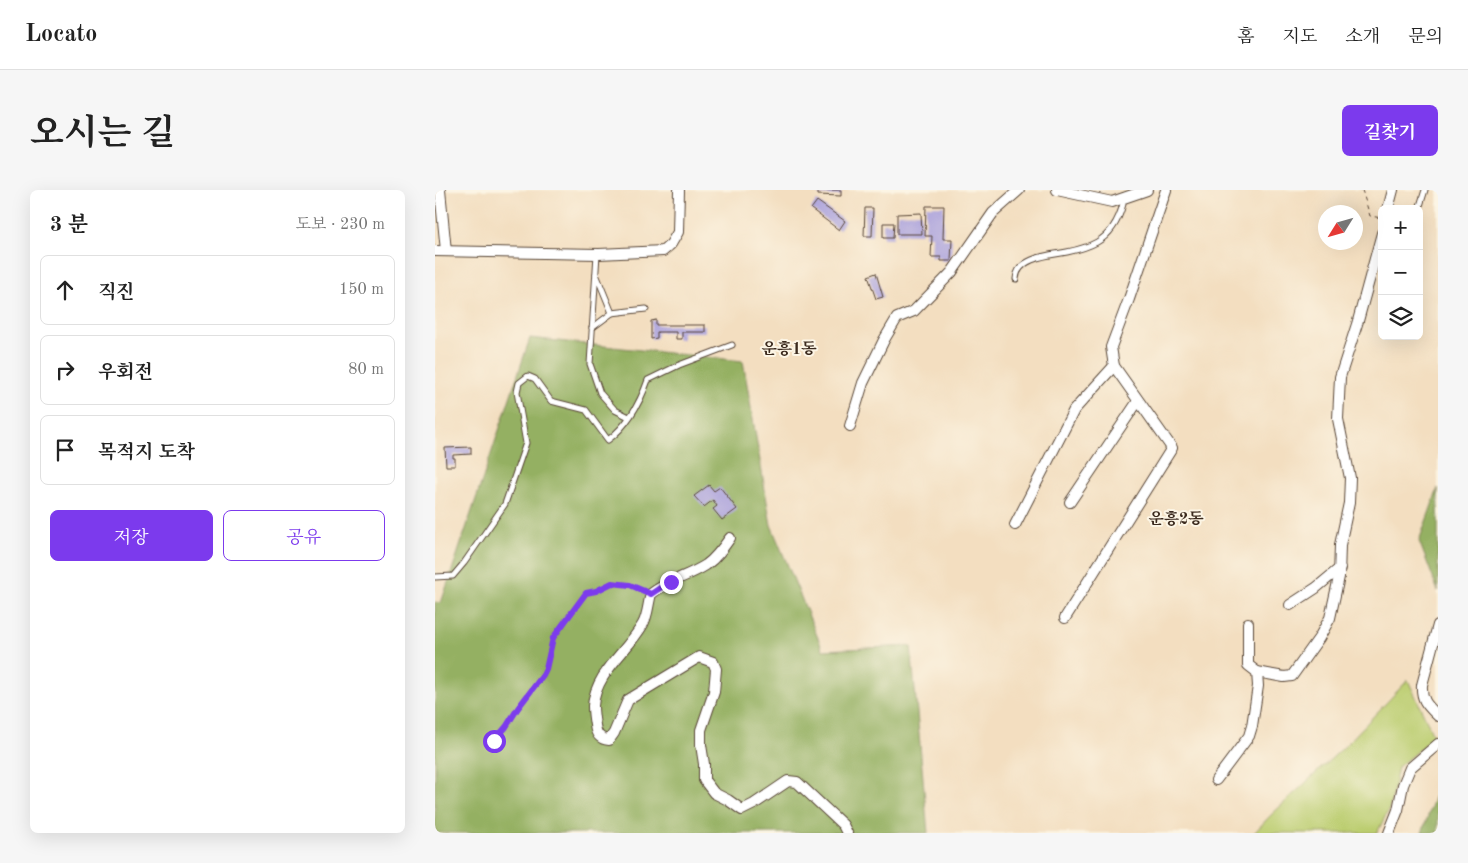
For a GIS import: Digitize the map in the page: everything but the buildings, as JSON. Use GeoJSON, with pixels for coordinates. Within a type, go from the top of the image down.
{"type":"FeatureCollection","features":[{"type":"Feature","properties":{"kind":"street"},"geometry":{"type":"LineString","coordinates":[[440,190],[446,251]]}},
{"type":"Feature","properties":{"kind":"street"},"geometry":{"type":"LineString","coordinates":[[435,251],[597,254],[663,251],[671,244],[678,232],[679,190]]}},
{"type":"Feature","properties":{"kind":"street"},"geometry":{"type":"LineString","coordinates":[[850,426],[863,383],[883,340],[897,318],[916,309],[952,272],[993,213],[1019,190]]}},
{"type":"Feature","properties":{"kind":"street"},"geometry":{"type":"LineString","coordinates":[[1057,190],[1112,202],[1147,190]]}},
{"type":"Feature","properties":{"kind":"street"},"geometry":{"type":"LineString","coordinates":[[1065,618],[1172,448],[1114,366],[1111,347],[1166,190]]}},
{"type":"Feature","properties":{"kind":"street"},"geometry":{"type":"LineString","coordinates":[[1389,205],[1393,190]]}},
{"type":"Feature","properties":{"kind":"street"},"geometry":{"type":"LineString","coordinates":[[1248,623],[1249,665],[1257,672],[1284,677],[1292,676],[1319,638],[1330,618],[1339,577],[1340,545],[1349,503],[1350,478],[1338,419],[1340,377],[1378,248]]}},
{"type":"Feature","properties":{"kind":"street"},"geometry":{"type":"LineString","coordinates":[[1015,525],[1074,410],[1114,366]]}},
{"type":"Feature","properties":{"kind":"street"},"geometry":{"type":"LineString","coordinates":[[1070,502],[1138,401]]}},
{"type":"Feature","properties":{"kind":"street"},"geometry":{"type":"LineString","coordinates":[[729,538],[718,555],[705,566],[663,586],[651,594],[643,623],[608,671],[594,698],[593,714],[598,736],[602,740],[609,740],[614,733],[628,700],[699,657],[713,662],[716,669],[714,692],[701,730],[701,745],[704,780],[714,793],[743,810],[787,781],[797,782],[843,825],[847,833]]}},
{"type":"Feature","properties":{"kind":"street"},"geometry":{"type":"LineString","coordinates":[[1290,605],[1340,568]]}},
{"type":"Feature","properties":{"kind":"street"},"geometry":{"type":"LineString","coordinates":[[1438,625],[1421,685],[1421,694],[1426,703],[1438,716]]}},
{"type":"Feature","properties":{"kind":"street"},"geometry":{"type":"LineString","coordinates":[[1216,780],[1249,736],[1256,696],[1257,672]]}},
{"type":"Feature","properties":{"kind":"street"},"geometry":{"type":"LineString","coordinates":[[1389,833],[1410,768],[1438,744]]}},
{"type":"Feature","properties":{"kind":"lane"},"geometry":{"type":"LineString","coordinates":[[1420,205],[1425,190]]}},
{"type":"Feature","properties":{"kind":"lane"},"geometry":{"type":"LineString","coordinates":[[1016,279],[1016,274],[1028,262],[1083,247],[1102,238],[1109,232],[1118,218],[1123,204],[1121,199]]}},
{"type":"Feature","properties":{"kind":"lane"},"geometry":{"type":"LineString","coordinates":[[597,254],[590,364],[600,393],[615,410],[629,417]]}},
{"type":"Feature","properties":{"kind":"lane"},"geometry":{"type":"LineString","coordinates":[[596,273],[613,313]]}},
{"type":"Feature","properties":{"kind":"lane"},"geometry":{"type":"LineString","coordinates":[[592,328],[613,313],[646,309]]}},
{"type":"Feature","properties":{"kind":"lane"},"geometry":{"type":"LineString","coordinates":[[435,577],[453,576],[505,504],[526,443],[517,392],[519,383],[528,376],[535,379],[551,401],[586,410],[608,440],[619,431],[641,401],[648,380],[679,365],[732,345]]}},
{"type":"Feature","properties":{"kind":"path"},"geometry":{"type":"LineString","coordinates":[[1361,190],[1370,216],[1378,217]]}},
{"type":"Feature","properties":{"kind":"path"},"geometry":{"type":"LineString","coordinates":[[494,741],[543,675],[553,638],[586,593],[596,591],[612,583],[630,585],[651,594]]}},
{"type":"Feature","properties":{"kind":"green space"},"geometry":{"type":"Polygon","coordinates":[[[530,338],[743,361],[771,525],[823,650],[911,646],[928,833],[435,833],[435,602],[441,603],[530,338]]]}},
{"type":"Feature","properties":{"kind":"green space"},"geometry":{"type":"Polygon","coordinates":[[[1438,488],[1438,591],[1419,541],[1438,488]]]}},
{"type":"Feature","properties":{"kind":"green space"},"geometry":{"type":"Polygon","coordinates":[[[1408,680],[1434,737],[1398,767],[1390,807],[1377,833],[1254,833],[1346,745],[1408,680]]]}},
{"type":"Feature","properties":{"kind":"green space"},"geometry":{"type":"Polygon","coordinates":[[[1438,787],[1438,833],[1422,833],[1438,787]]]}},
{"type":"Feature","properties":{"kind":"district","name":"운흥1동"},"geometry":{"type":"Point","coordinates":[789,350]}},
{"type":"Feature","properties":{"kind":"district","name":"운흥2동"},"geometry":{"type":"Point","coordinates":[1176,520]}},
{"type":"Feature","properties":{"kind":"route"},"geometry":{"type":"LineString","coordinates":[[494,741],[543,675],[553,638],[586,593],[596,591],[612,583],[630,585],[651,594],[671,582]]}}]}
